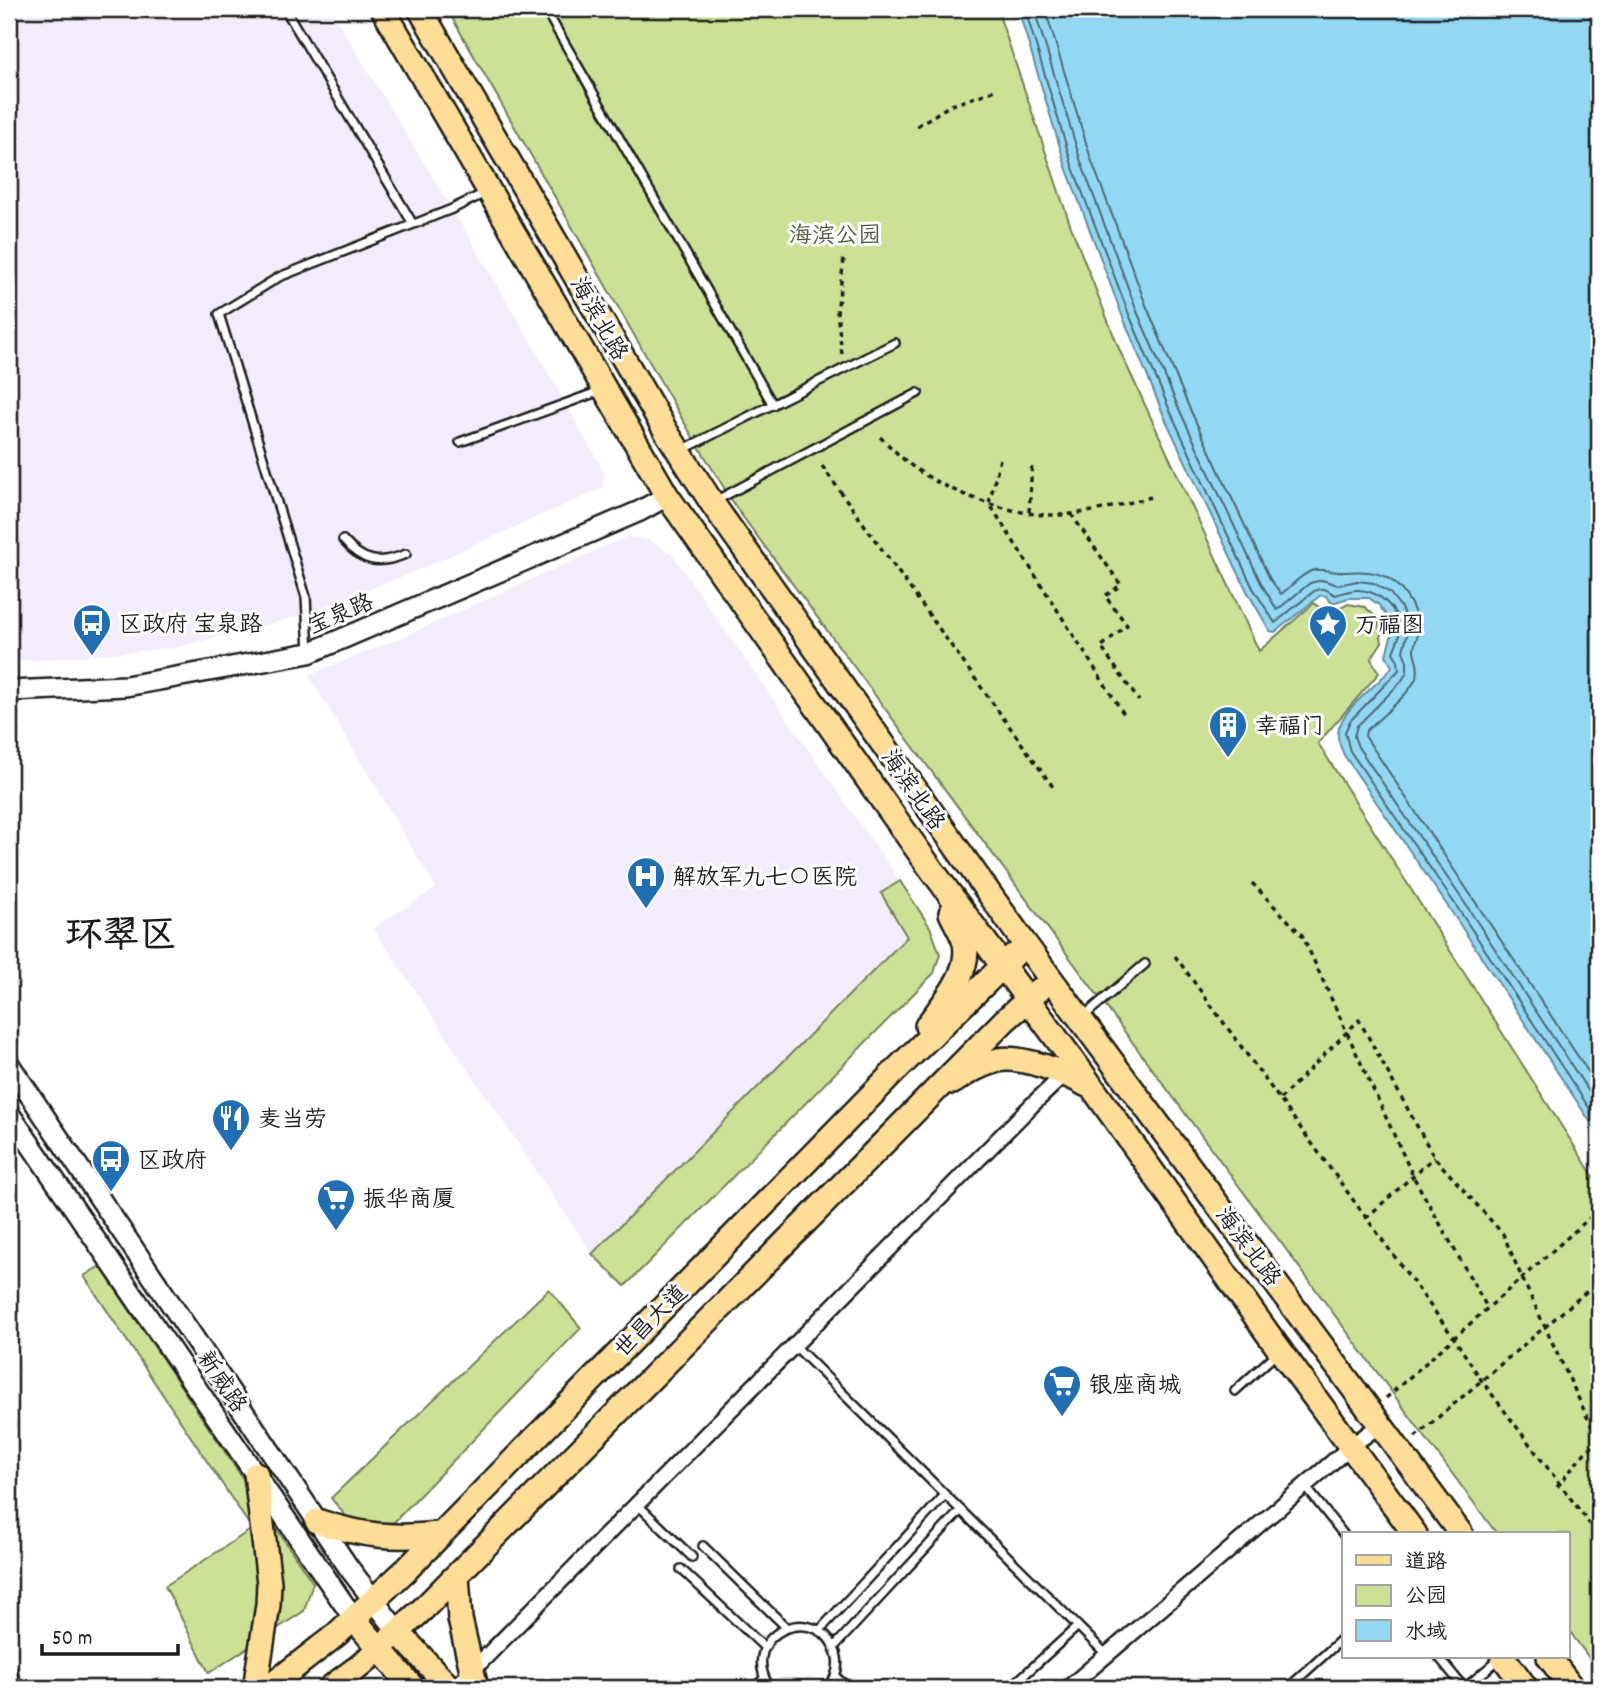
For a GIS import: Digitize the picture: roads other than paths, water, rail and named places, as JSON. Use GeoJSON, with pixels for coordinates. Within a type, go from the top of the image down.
{"type":"FeatureCollection","features":[{"type":"Feature","properties":{"kind":"main road","name":"海滨北路"},"geometry":{"type":"LineString","coordinates":[[383,9],[667,496],[929,866],[1028,999],[1071,1069],[1093,1089],[1414,1532]]}},
{"type":"Feature","properties":{"kind":"main road","name":"海滨北路"},"geometry":{"type":"LineString","coordinates":[[420,9],[679,452],[712,503],[1025,944],[1460,1532]]}},
{"type":"Feature","properties":{"kind":"main road","name":"宝泉路"},"geometry":{"type":"LineString","coordinates":[[9,691],[126,687],[309,653],[640,511],[667,496]]}},
{"type":"Feature","properties":{"kind":"main road"},"geometry":{"type":"LineString","coordinates":[[897,1069],[953,989],[964,964],[965,943],[929,866]]}},
{"type":"Feature","properties":{"kind":"main road","name":"世昌大道"},"geometry":{"type":"LineString","coordinates":[[268,1688],[374,1601],[897,1069],[1025,944]]}},
{"type":"Feature","properties":{"kind":"main road","name":"世昌大道"},"geometry":{"type":"LineString","coordinates":[[330,1688],[379,1649],[457,1575],[1051,978]]}},
{"type":"Feature","properties":{"kind":"main road"},"geometry":{"type":"LineString","coordinates":[[920,1107],[964,1074],[999,1060],[1071,1069]]}},
{"type":"Feature","properties":{"kind":"main road","name":"新威路"},"geometry":{"type":"LineString","coordinates":[[9,1064],[317,1521],[398,1632],[452,1688]]}},
{"type":"Feature","properties":{"kind":"main road","name":"新威路"},"geometry":{"type":"LineString","coordinates":[[9,1113],[354,1619],[413,1688]]}},
{"type":"Feature","properties":{"kind":"main road"},"geometry":{"type":"LineString","coordinates":[[255,1688],[269,1583],[256,1474]]}},
{"type":"Feature","properties":{"kind":"main road"},"geometry":{"type":"LineString","coordinates":[[317,1521],[349,1532],[380,1537],[440,1534]]}},
{"type":"Feature","properties":{"kind":"main road"},"geometry":{"type":"LineString","coordinates":[[457,1575],[460,1619],[474,1680]]}},
{"type":"Feature","properties":{"kind":"main road"},"geometry":{"type":"LineString","coordinates":[[1504,1658],[1527,1688]]}},
{"type":"Feature","properties":{"kind":"main road"},"geometry":{"type":"LineString","coordinates":[[1550,1658],[1572,1688]]}},
{"type":"Feature","properties":{"kind":"street"},"geometry":{"type":"LineString","coordinates":[[452,1688],[474,1680],[637,1504],[1071,1069]]}},
{"type":"Feature","properties":{"kind":"street"},"geometry":{"type":"LineString","coordinates":[[1069,1688],[1350,1447],[1376,1417]]}},
{"type":"Feature","properties":{"kind":"lane"},"geometry":{"type":"LineString","coordinates":[[285,9],[413,224]]}},
{"type":"Feature","properties":{"kind":"lane"},"geometry":{"type":"LineString","coordinates":[[545,9],[773,405]]}},
{"type":"Feature","properties":{"kind":"lane"},"geometry":{"type":"LineString","coordinates":[[309,653],[306,597],[219,314],[279,278],[489,191]]}},
{"type":"Feature","properties":{"kind":"lane"},"geometry":{"type":"LineString","coordinates":[[679,452],[895,343]]}},
{"type":"Feature","properties":{"kind":"lane"},"geometry":{"type":"LineString","coordinates":[[460,442],[604,389]]}},
{"type":"Feature","properties":{"kind":"lane"},"geometry":{"type":"LineString","coordinates":[[712,503],[918,393]]}},
{"type":"Feature","properties":{"kind":"lane"},"geometry":{"type":"LineString","coordinates":[[343,540],[352,551],[370,561],[389,560],[407,554]]}},
{"type":"Feature","properties":{"kind":"lane"},"geometry":{"type":"LineString","coordinates":[[1081,1019],[1145,964]]}},
{"type":"Feature","properties":{"kind":"lane"},"geometry":{"type":"LineString","coordinates":[[794,1345],[1107,1655]]}},
{"type":"Feature","properties":{"kind":"lane"},"geometry":{"type":"LineString","coordinates":[[1235,1391],[1280,1350]]}},
{"type":"Feature","properties":{"kind":"lane"},"geometry":{"type":"LineString","coordinates":[[1304,1486],[1342,1533]]}},
{"type":"Feature","properties":{"kind":"lane"},"geometry":{"type":"LineString","coordinates":[[818,1631],[945,1495]]}},
{"type":"Feature","properties":{"kind":"lane"},"geometry":{"type":"LineString","coordinates":[[637,1504],[692,1557]]}},
{"type":"Feature","properties":{"kind":"lane"},"geometry":{"type":"LineString","coordinates":[[834,1647],[961,1510]]}},
{"type":"Feature","properties":{"kind":"lane"},"geometry":{"type":"LineString","coordinates":[[703,1546],[786,1628]]}},
{"type":"Feature","properties":{"kind":"lane"},"geometry":{"type":"LineString","coordinates":[[681,1569],[765,1648]]}},
{"type":"Feature","properties":{"kind":"lane"},"geometry":{"type":"LineString","coordinates":[[770,1688],[761,1667],[765,1648],[775,1634],[799,1625],[824,1634],[834,1647],[837,1656],[835,1676],[828,1688]]}},
{"type":"Feature","properties":{"kind":"lane"},"geometry":{"type":"LineString","coordinates":[[1010,1688],[1079,1626]]}},
{"type":"Feature","properties":{"kind":"lane"},"geometry":{"type":"LineString","coordinates":[[1288,1688],[1342,1639]]}},
{"type":"Feature","properties":{"kind":"lane"},"geometry":{"type":"LineString","coordinates":[[1440,1658],[1465,1688],[1502,1658]]}},
{"type":"Feature","properties":{"kind":"lane"},"geometry":{"type":"LineString","coordinates":[[9,1664],[19,1688]]}},
{"type":"Feature","properties":{"kind":"lane"},"geometry":{"type":"LineString","coordinates":[[835,1676],[848,1688]]}},
{"type":"Feature","properties":{"kind":"lane"},"geometry":{"type":"LineString","coordinates":[[755,1688],[764,1678]]}},
{"type":"Feature","properties":{"kind":"water"},"geometry":{"type":"Polygon","coordinates":[[[1018,9],[1599,9],[1599,1135],[1344,755],[1338,738],[1340,724],[1352,707],[1392,667],[1386,655],[1392,633],[1391,623],[1379,605],[1369,598],[1348,598],[1332,603],[1326,596],[1321,595],[1275,632],[1270,631],[1247,591],[1164,416],[1122,315],[1066,167],[1018,9]]]}},
{"type":"Feature","properties":{"kind":"place","name":"区政府 宝泉路"},"geometry":{"type":"Point","coordinates":[92,657]}},
{"type":"Feature","properties":{"kind":"place","name":"万福图"},"geometry":{"type":"Point","coordinates":[1328,658]}},
{"type":"Feature","properties":{"kind":"place","name":"幸福门"},"geometry":{"type":"Point","coordinates":[1228,759]}},
{"type":"Feature","properties":{"kind":"place","name":"解放军九七〇医院"},"geometry":{"type":"Point","coordinates":[646,910]}},
{"type":"Feature","properties":{"kind":"place","name":"麦当劳"},"geometry":{"type":"Point","coordinates":[231,1152]}},
{"type":"Feature","properties":{"kind":"place","name":"区政府"},"geometry":{"type":"Point","coordinates":[111,1193]}},
{"type":"Feature","properties":{"kind":"place","name":"振华商厦"},"geometry":{"type":"Point","coordinates":[336,1232]}},
{"type":"Feature","properties":{"kind":"place","name":"银座商城"},"geometry":{"type":"Point","coordinates":[1062,1418]}},
{"type":"Feature","properties":{"kind":"district","name":"环翠区"},"geometry":{"type":"Point","coordinates":[121,933]}},
{"type":"Feature","properties":{"kind":"park label","name":"海滨公园"},"geometry":{"type":"Point","coordinates":[835,234]}}]}
